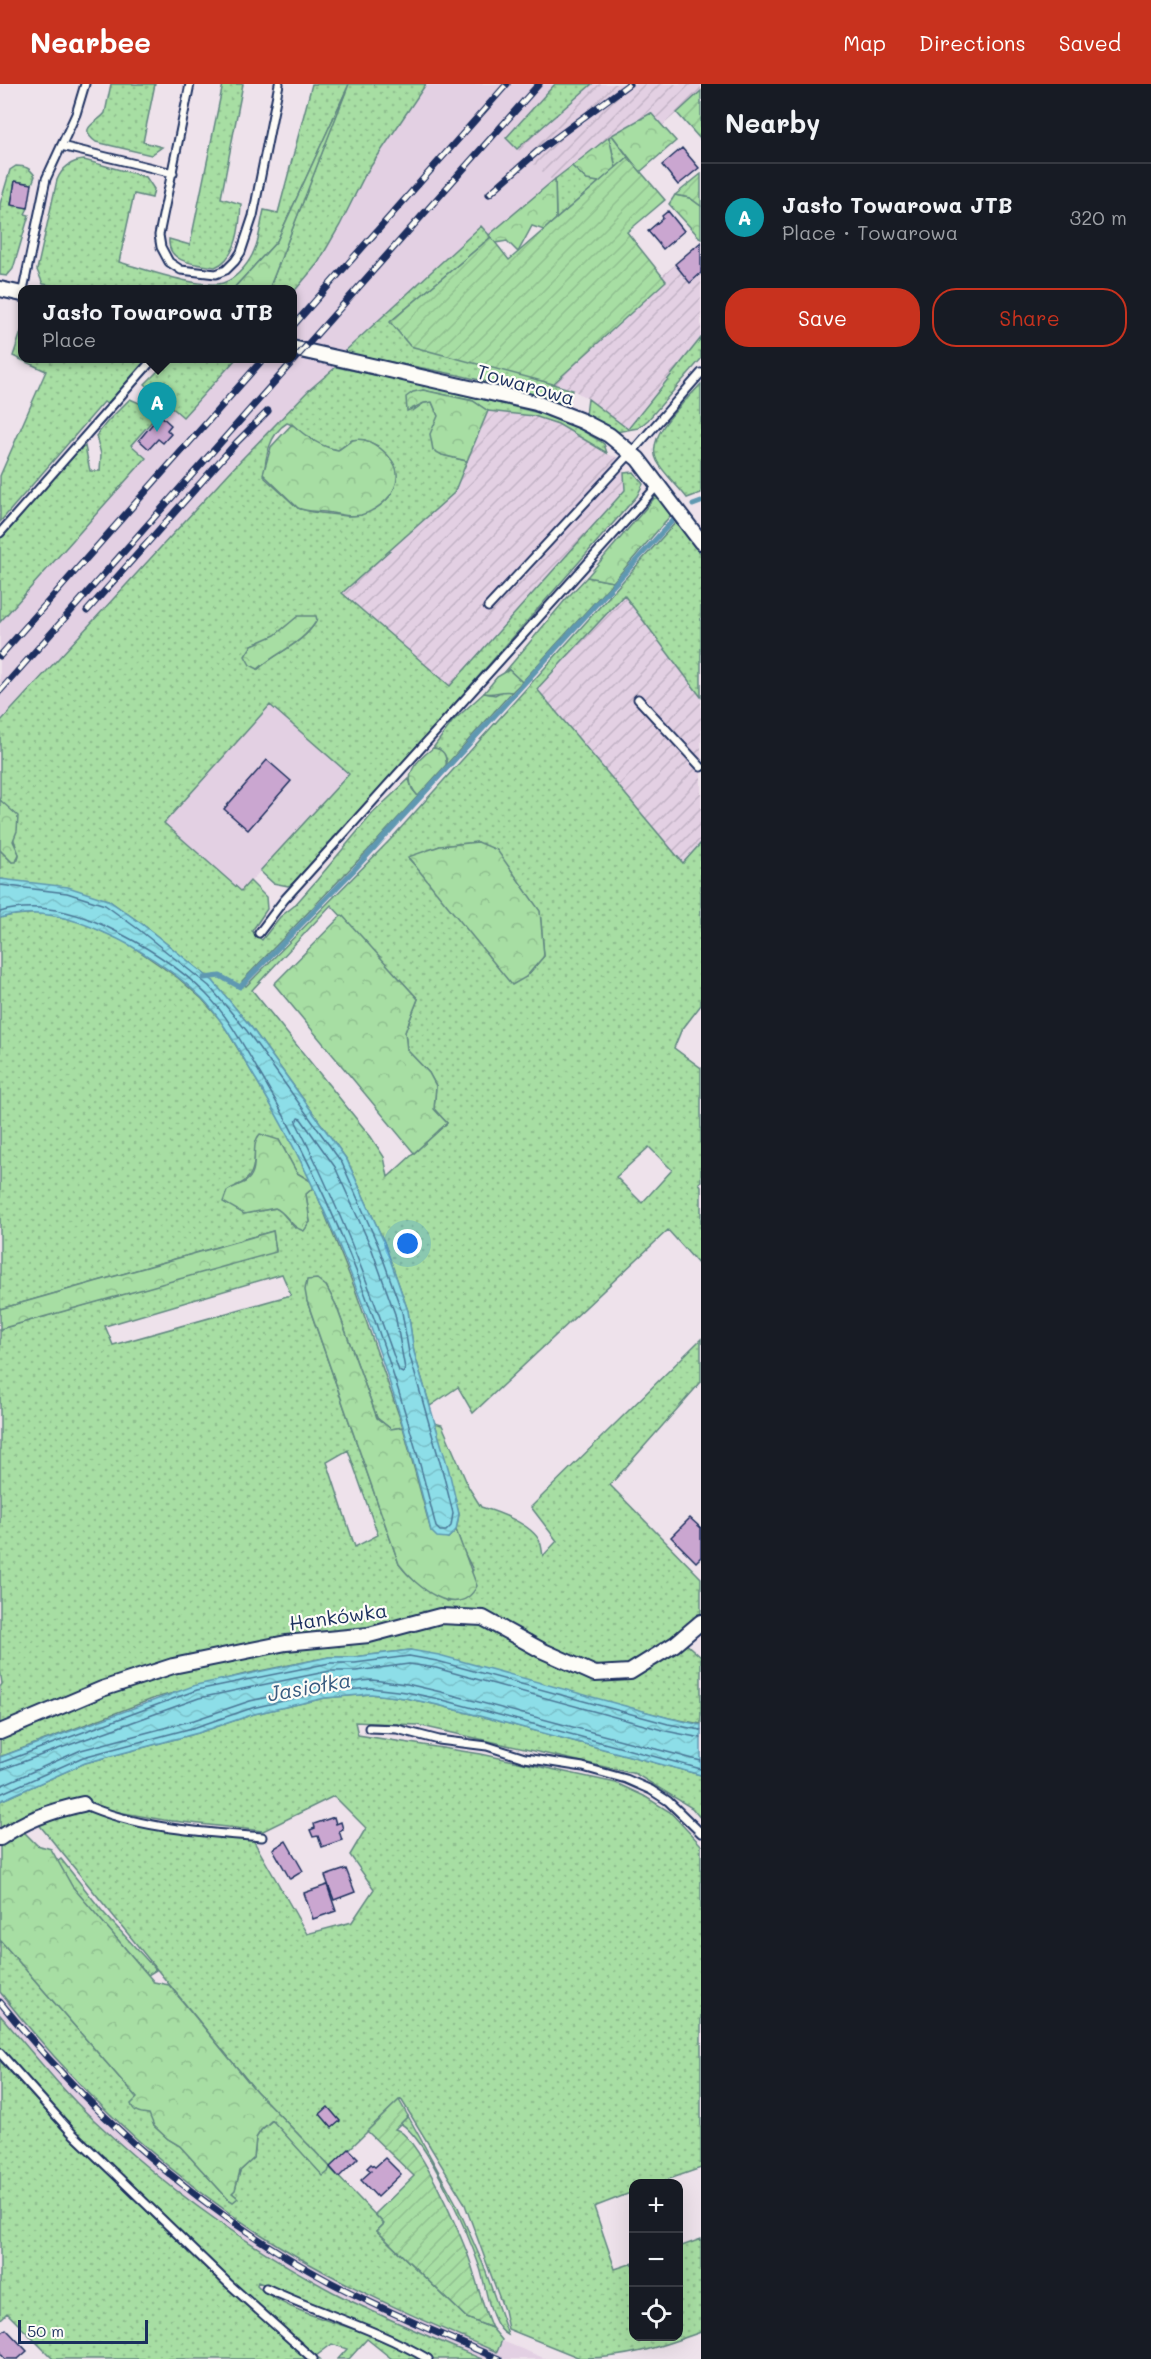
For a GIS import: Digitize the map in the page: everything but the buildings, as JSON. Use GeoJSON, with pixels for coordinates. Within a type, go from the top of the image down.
{"type":"FeatureCollection","features":[{"type":"Feature","properties":{"kind":"street"},"geometry":{"type":"LineString","coordinates":[[0,289],[18,293]]}},
{"type":"Feature","properties":{"kind":"street","name":"Towarowa"},"geometry":{"type":"LineString","coordinates":[[297,349],[536,403],[599,430],[631,453],[659,484],[701,542]]}},
{"type":"Feature","properties":{"kind":"street","name":"Hankówka"},"geometry":{"type":"LineString","coordinates":[[0,1732],[102,1689],[173,1666],[286,1643],[369,1635],[440,1616],[483,1618],[541,1650],[595,1674],[630,1672],[675,1644],[701,1622]]}},
{"type":"Feature","properties":{"kind":"street"},"geometry":{"type":"LineString","coordinates":[[0,1838],[44,1815],[83,1804]]}},
{"type":"Feature","properties":{"kind":"lane"},"geometry":{"type":"LineString","coordinates":[[24,285],[46,179],[76,114],[85,84]]}},
{"type":"Feature","properties":{"kind":"lane"},"geometry":{"type":"LineString","coordinates":[[190,84],[173,173],[159,230],[161,247],[165,256],[181,270],[216,274],[226,270],[242,252],[248,235],[279,84]]}},
{"type":"Feature","properties":{"kind":"lane"},"geometry":{"type":"LineString","coordinates":[[61,146],[173,173]]}},
{"type":"Feature","properties":{"kind":"lane"},"geometry":{"type":"LineString","coordinates":[[0,533],[150,363]]}},
{"type":"Feature","properties":{"kind":"lane"},"geometry":{"type":"LineString","coordinates":[[488,607],[631,453],[701,373]]}},
{"type":"Feature","properties":{"kind":"lane"},"geometry":{"type":"LineString","coordinates":[[259,933],[284,900],[659,484]]}},
{"type":"Feature","properties":{"kind":"lane"},"geometry":{"type":"LineString","coordinates":[[638,699],[701,767]]}},
{"type":"Feature","properties":{"kind":"lane"},"geometry":{"type":"LineString","coordinates":[[369,1728],[397,1729],[440,1740],[487,1746],[525,1758],[582,1767],[626,1779],[651,1790],[668,1801],[701,1833]]}},
{"type":"Feature","properties":{"kind":"lane"},"geometry":{"type":"LineString","coordinates":[[83,1804],[100,1812],[151,1823],[196,1831],[262,1837]]}},
{"type":"Feature","properties":{"kind":"lane"},"geometry":{"type":"LineString","coordinates":[[0,2053],[88,2148],[228,2283],[313,2359]]}},
{"type":"Feature","properties":{"kind":"lane"},"geometry":{"type":"LineString","coordinates":[[266,2288],[307,2307],[389,2339],[428,2359]]}},
{"type":"Feature","properties":{"kind":"shaded area"},"geometry":{"type":"Polygon","coordinates":[[[426,84],[555,84],[506,138],[517,148],[592,84],[701,84],[701,91],[662,126],[651,114],[610,136],[553,181],[308,391],[241,460],[0,722],[0,622],[146,458],[130,446],[167,404],[183,417],[232,363],[297,363],[297,288],[318,263],[365,175],[426,84]]]}},
{"type":"Feature","properties":{"kind":"shaded area"},"geometry":{"type":"Polygon","coordinates":[[[592,84],[701,84],[701,91],[662,126],[651,114],[610,136],[553,181],[517,149],[592,84]]]}},
{"type":"Feature","properties":{"kind":"shaded area"},"geometry":{"type":"Polygon","coordinates":[[[701,242],[701,338],[627,429],[588,399],[573,390],[553,384],[665,281],[662,276],[701,242]]]}},
{"type":"Feature","properties":{"kind":"shaded area"},"geometry":{"type":"Polygon","coordinates":[[[488,411],[534,416],[558,424],[610,455],[623,459],[625,490],[450,687],[342,592],[454,493],[488,411]]]}},
{"type":"Feature","properties":{"kind":"shaded area"},"geometry":{"type":"Polygon","coordinates":[[[624,595],[701,697],[701,843],[683,864],[537,689],[624,595]]]}},
{"type":"Feature","properties":{"kind":"shaded area"},"geometry":{"type":"Polygon","coordinates":[[[270,705],[349,774],[241,892],[164,823],[270,705]]]}},
{"type":"Feature","properties":{"kind":"shaded area"},"geometry":{"type":"Polygon","coordinates":[[[0,1984],[339,2274],[546,2359],[461,2359],[332,2297],[192,2209],[91,2122],[0,2020],[0,1984]]]}},
{"type":"Feature","properties":{"kind":"green space"},"geometry":{"type":"Polygon","coordinates":[[[111,84],[155,84],[143,142],[162,147],[151,155],[96,142],[90,137],[88,129],[105,113],[111,84]]]}},
{"type":"Feature","properties":{"kind":"green space"},"geometry":{"type":"Polygon","coordinates":[[[223,84],[243,84],[221,198],[241,204],[233,248],[223,263],[215,267],[178,258],[173,254],[169,239],[190,245],[223,84]]]}},
{"type":"Feature","properties":{"kind":"green space"},"geometry":{"type":"Polygon","coordinates":[[[312,84],[426,84],[365,175],[318,263],[297,288],[297,285],[271,285],[345,93],[277,241],[237,285],[49,285],[43,284],[37,270],[57,180],[68,166],[75,162],[84,160],[146,177],[154,189],[152,198],[134,194],[119,262],[172,277],[201,284],[229,281],[243,268],[254,252],[264,210],[278,213],[312,84]]]}},
{"type":"Feature","properties":{"kind":"green space"},"geometry":{"type":"Polygon","coordinates":[[[349,84],[271,285],[237,285],[277,241],[349,84]]]}},
{"type":"Feature","properties":{"kind":"green space"},"geometry":{"type":"Polygon","coordinates":[[[555,84],[592,84],[517,149],[506,138],[555,84]]]}},
{"type":"Feature","properties":{"kind":"green space"},"geometry":{"type":"Polygon","coordinates":[[[701,91],[701,140],[677,113],[701,91]]]}},
{"type":"Feature","properties":{"kind":"green space"},"geometry":{"type":"Polygon","coordinates":[[[651,113],[676,141],[640,172],[612,135],[651,113]]]}},
{"type":"Feature","properties":{"kind":"green space"},"geometry":{"type":"Polygon","coordinates":[[[612,135],[628,157],[616,168],[609,137],[612,135]]]}},
{"type":"Feature","properties":{"kind":"green space"},"geometry":{"type":"Polygon","coordinates":[[[609,137],[616,168],[599,182],[587,180],[572,166],[609,137]]]}},
{"type":"Feature","properties":{"kind":"green space"},"geometry":{"type":"Polygon","coordinates":[[[628,157],[665,200],[627,232],[666,281],[553,384],[410,346],[390,322],[491,237],[509,260],[628,157]]]}},
{"type":"Feature","properties":{"kind":"green space"},"geometry":{"type":"Polygon","coordinates":[[[16,166],[27,168],[35,176],[32,184],[15,181],[11,204],[28,208],[25,214],[29,215],[13,269],[7,276],[0,275],[0,204],[10,170],[16,166]]]}},
{"type":"Feature","properties":{"kind":"green space"},"geometry":{"type":"Polygon","coordinates":[[[572,166],[587,180],[599,182],[556,219],[555,179],[572,166]]]}},
{"type":"Feature","properties":{"kind":"green space"},"geometry":{"type":"Polygon","coordinates":[[[701,174],[701,206],[690,198],[675,195],[701,174]]]}},
{"type":"Feature","properties":{"kind":"green space"},"geometry":{"type":"Polygon","coordinates":[[[555,179],[556,219],[544,230],[532,226],[518,252],[507,241],[496,243],[489,235],[555,179]]]}},
{"type":"Feature","properties":{"kind":"green space"},"geometry":{"type":"Polygon","coordinates":[[[675,195],[690,198],[701,206],[701,239],[669,204],[675,195]]]}},
{"type":"Feature","properties":{"kind":"green space"},"geometry":{"type":"Polygon","coordinates":[[[481,226],[491,237],[391,321],[526,376],[573,390],[559,403],[479,380],[343,353],[481,226]]]}},
{"type":"Feature","properties":{"kind":"green space"},"geometry":{"type":"Polygon","coordinates":[[[701,338],[701,359],[648,420],[638,428],[616,432],[586,415],[588,399],[628,429],[701,338]]]}},
{"type":"Feature","properties":{"kind":"green space"},"geometry":{"type":"Polygon","coordinates":[[[18,341],[18,358],[13,356],[18,341]]]}},
{"type":"Feature","properties":{"kind":"green space"},"geometry":{"type":"Polygon","coordinates":[[[28,363],[146,363],[107,404],[104,402],[0,522],[0,476],[46,371],[28,363]]]}},
{"type":"Feature","properties":{"kind":"green space"},"geometry":{"type":"Polygon","coordinates":[[[166,363],[232,363],[183,417],[145,384],[166,363]]]}},
{"type":"Feature","properties":{"kind":"green space"},"geometry":{"type":"Polygon","coordinates":[[[336,367],[425,385],[547,415],[573,425],[604,444],[607,453],[558,424],[534,416],[488,411],[473,401],[423,390],[414,410],[424,403],[432,402],[438,416],[442,455],[467,461],[454,493],[342,593],[450,686],[625,490],[624,473],[634,472],[643,484],[637,496],[377,792],[292,884],[288,886],[273,883],[260,871],[349,774],[270,705],[164,823],[241,891],[250,881],[266,897],[267,909],[252,931],[262,940],[280,917],[294,906],[317,880],[373,813],[409,779],[412,789],[418,796],[242,981],[246,986],[390,840],[677,521],[701,554],[701,697],[624,595],[537,689],[683,863],[701,843],[701,1005],[681,1031],[674,1048],[701,1068],[701,1181],[699,1183],[701,1186],[701,1267],[668,1230],[473,1413],[458,1387],[430,1406],[414,1352],[408,1311],[384,1242],[347,1160],[251,1027],[213,981],[108,900],[0,879],[0,850],[12,862],[18,860],[19,855],[0,799],[0,722],[241,460],[308,391],[336,367]],[[287,423],[281,427],[269,447],[265,478],[298,508],[347,516],[361,515],[383,503],[391,495],[378,446],[365,440],[352,440],[338,450],[315,442],[287,423]],[[317,620],[252,645],[258,669],[297,642],[317,620]],[[478,842],[440,846],[408,858],[526,977],[544,956],[540,912],[511,870],[478,842]],[[331,905],[252,990],[371,1137],[384,1157],[388,1177],[447,1123],[434,1109],[436,1086],[429,1073],[407,1050],[405,1032],[418,999],[331,905]],[[649,1147],[616,1177],[642,1203],[672,1170],[649,1147]]]}},
{"type":"Feature","properties":{"kind":"green space"},"geometry":{"type":"Polygon","coordinates":[[[701,384],[701,493],[687,498],[657,461],[656,441],[668,420],[701,384]]]}},
{"type":"Feature","properties":{"kind":"green space"},"geometry":{"type":"Polygon","coordinates":[[[423,390],[473,401],[488,411],[467,461],[442,455],[433,450],[430,434],[438,416],[432,402],[407,411],[406,397],[413,392],[423,390]]]}},
{"type":"Feature","properties":{"kind":"green space"},"geometry":{"type":"Polygon","coordinates":[[[130,399],[160,412],[131,445],[146,458],[0,622],[0,538],[68,460],[85,446],[90,471],[100,471],[101,454],[96,436],[130,399]]]}},
{"type":"Feature","properties":{"kind":"green space"},"geometry":{"type":"Polygon","coordinates":[[[292,424],[302,433],[331,449],[338,450],[351,441],[359,439],[374,444],[387,454],[395,467],[397,480],[391,494],[381,505],[368,513],[356,516],[298,508],[263,474],[271,447],[292,424]]]}},
{"type":"Feature","properties":{"kind":"green space"},"geometry":{"type":"Polygon","coordinates":[[[657,495],[671,515],[613,582],[587,577],[657,495]]]}},
{"type":"Feature","properties":{"kind":"green space"},"geometry":{"type":"Polygon","coordinates":[[[587,577],[613,582],[522,682],[509,670],[504,673],[566,599],[587,577]]]}},
{"type":"Feature","properties":{"kind":"green space"},"geometry":{"type":"Polygon","coordinates":[[[298,616],[316,616],[317,620],[297,642],[258,669],[250,665],[245,656],[252,645],[275,635],[298,616]]]}},
{"type":"Feature","properties":{"kind":"green space"},"geometry":{"type":"Polygon","coordinates":[[[509,670],[522,682],[512,692],[484,693],[497,677],[509,670]]]}},
{"type":"Feature","properties":{"kind":"green space"},"geometry":{"type":"Polygon","coordinates":[[[504,690],[512,692],[446,765],[446,758],[439,749],[433,748],[453,721],[484,693],[495,695],[504,690]]]}},
{"type":"Feature","properties":{"kind":"green space"},"geometry":{"type":"Polygon","coordinates":[[[433,748],[444,753],[446,765],[418,796],[410,782],[410,776],[416,764],[433,748]]]}},
{"type":"Feature","properties":{"kind":"green space"},"geometry":{"type":"Polygon","coordinates":[[[0,800],[18,816],[17,831],[13,841],[19,854],[16,862],[12,862],[0,850],[0,800]]]}},
{"type":"Feature","properties":{"kind":"green space"},"geometry":{"type":"Polygon","coordinates":[[[478,842],[497,850],[540,911],[544,956],[526,977],[512,985],[408,857],[440,846],[478,842]]]}},
{"type":"Feature","properties":{"kind":"green space"},"geometry":{"type":"Polygon","coordinates":[[[41,913],[79,921],[126,942],[178,978],[202,999],[222,1022],[279,1118],[312,1182],[297,1173],[279,1140],[255,1151],[252,1172],[246,1180],[236,1186],[244,1214],[279,1209],[295,1228],[310,1222],[306,1194],[314,1187],[355,1289],[403,1427],[391,1429],[377,1418],[336,1305],[326,1286],[307,1301],[399,1564],[428,1590],[449,1602],[473,1570],[456,1530],[459,1514],[435,1423],[442,1425],[469,1488],[481,1507],[514,1520],[530,1530],[540,1542],[543,1556],[557,1541],[531,1507],[701,1339],[701,1382],[610,1485],[701,1578],[701,1613],[694,1621],[629,1667],[617,1669],[590,1666],[503,1622],[474,1610],[442,1609],[368,1631],[183,1660],[0,1728],[0,1687],[2,1684],[0,1669],[0,1329],[276,1251],[273,1231],[0,1309],[0,918],[41,913]],[[282,1274],[105,1326],[113,1345],[291,1295],[282,1274]],[[348,1450],[327,1462],[355,1547],[378,1535],[348,1450]]]}},
{"type":"Feature","properties":{"kind":"green space"},"geometry":{"type":"Polygon","coordinates":[[[342,915],[418,999],[405,1032],[407,1050],[429,1073],[436,1086],[434,1109],[447,1123],[414,1153],[274,984],[342,915]]]}},
{"type":"Feature","properties":{"kind":"green space"},"geometry":{"type":"Polygon","coordinates":[[[260,1134],[279,1140],[297,1173],[312,1182],[314,1187],[306,1194],[310,1222],[304,1231],[275,1208],[244,1214],[223,1202],[227,1191],[245,1182],[253,1172],[255,1145],[260,1134]]]}},
{"type":"Feature","properties":{"kind":"green space"},"geometry":{"type":"Polygon","coordinates":[[[273,1231],[276,1252],[0,1329],[0,1309],[273,1231]]]}},
{"type":"Feature","properties":{"kind":"green space"},"geometry":{"type":"Polygon","coordinates":[[[317,1279],[326,1286],[336,1305],[377,1418],[391,1429],[403,1427],[431,1531],[448,1538],[456,1530],[477,1586],[469,1596],[459,1601],[448,1601],[437,1597],[415,1582],[399,1564],[307,1301],[305,1290],[307,1280],[317,1279]]]}},
{"type":"Feature","properties":{"kind":"green space"},"geometry":{"type":"Polygon","coordinates":[[[437,1621],[484,1623],[613,1677],[684,1642],[701,1657],[701,1724],[669,1718],[410,1650],[354,1657],[329,1657],[245,1674],[155,1698],[0,1757],[0,1736],[81,1701],[176,1669],[437,1621]]]}},
{"type":"Feature","properties":{"kind":"green space"},"geometry":{"type":"Polygon","coordinates":[[[371,1694],[405,1698],[701,1775],[701,1819],[692,1808],[636,1774],[417,1725],[355,1722],[358,1735],[481,1754],[616,1783],[670,1812],[701,1845],[701,2168],[669,2179],[629,2179],[629,2194],[594,2207],[615,2269],[629,2264],[629,2341],[674,2341],[627,2354],[580,2358],[508,2329],[504,2310],[464,2202],[401,2099],[330,2168],[384,2224],[377,2231],[389,2243],[467,2318],[492,2328],[502,2340],[497,2352],[425,2321],[331,2275],[264,2236],[180,2176],[103,2107],[67,2070],[0,1992],[0,1940],[137,2098],[152,2117],[154,2126],[180,2146],[228,2199],[236,2196],[232,2193],[240,2171],[254,2158],[256,2138],[261,2130],[273,2120],[323,2175],[330,2167],[256,2091],[37,1822],[80,1808],[229,1839],[253,1840],[307,1934],[352,1922],[374,1889],[350,1855],[366,1828],[334,1796],[263,1831],[164,1820],[112,1811],[81,1801],[0,1834],[0,1801],[85,1763],[198,1733],[254,1714],[325,1698],[371,1694]]]}},
{"type":"Feature","properties":{"kind":"green space"},"geometry":{"type":"Polygon","coordinates":[[[21,1829],[37,1845],[51,1849],[72,1886],[154,1982],[169,1985],[256,2091],[330,2167],[328,2172],[323,2176],[272,2120],[256,2138],[254,2158],[240,2171],[232,2193],[238,2198],[233,2202],[180,2146],[154,2126],[149,2114],[134,2109],[131,2104],[137,2098],[0,1940],[0,1841],[21,1829]]]}},
{"type":"Feature","properties":{"kind":"green space"},"geometry":{"type":"Polygon","coordinates":[[[61,1859],[103,1912],[156,1970],[148,1975],[72,1887],[57,1862],[61,1859]]]}},
{"type":"Feature","properties":{"kind":"green space"},"geometry":{"type":"Polygon","coordinates":[[[0,2015],[81,2108],[149,2169],[208,2214],[269,2255],[333,2292],[388,2319],[482,2359],[434,2359],[395,2337],[258,2282],[257,2285],[267,2294],[280,2301],[328,2321],[378,2337],[422,2359],[392,2359],[367,2339],[349,2359],[338,2359],[347,2349],[332,2344],[316,2356],[320,2359],[316,2359],[209,2261],[81,2137],[0,2049],[0,2015]]]}},
{"type":"Feature","properties":{"kind":"green space"},"geometry":{"type":"Polygon","coordinates":[[[0,2061],[93,2159],[210,2272],[308,2359],[53,2359],[7,2313],[0,2320],[0,2061]]]}},
{"type":"Feature","properties":{"kind":"green space"},"geometry":{"type":"Polygon","coordinates":[[[399,2100],[408,2116],[395,2129],[404,2135],[415,2148],[448,2208],[469,2258],[492,2328],[467,2318],[377,2231],[384,2224],[375,2214],[414,2176],[367,2131],[399,2100]]]}},
{"type":"Feature","properties":{"kind":"green space"},"geometry":{"type":"Polygon","coordinates":[[[408,2116],[457,2205],[483,2264],[508,2335],[502,2331],[493,2315],[475,2253],[435,2167],[423,2148],[400,2123],[408,2116]]]}},
{"type":"Feature","properties":{"kind":"green space"},"geometry":{"type":"Polygon","coordinates":[[[701,2239],[701,2332],[683,2338],[683,2246],[701,2239]]]}},
{"type":"Feature","properties":{"kind":"water"},"geometry":{"type":"Polygon","coordinates":[[[0,879],[68,887],[108,900],[213,981],[251,1027],[347,1160],[384,1242],[408,1311],[414,1352],[449,1471],[459,1514],[456,1530],[448,1538],[437,1537],[431,1531],[400,1415],[338,1242],[286,1133],[225,1027],[202,998],[180,979],[156,961],[118,939],[79,922],[54,916],[27,914],[0,918],[0,879]]]}},
{"type":"Feature","properties":{"kind":"water","name":"Jasiołka"},"geometry":{"type":"Polygon","coordinates":[[[410,1650],[439,1655],[701,1725],[701,1775],[438,1705],[371,1694],[325,1698],[254,1714],[198,1733],[85,1763],[0,1801],[0,1757],[196,1685],[329,1657],[354,1657],[410,1650]]]}},
{"type":"Feature","properties":{"kind":"waterway"},"geometry":{"type":"LineString","coordinates":[[693,505],[701,502]]}},
{"type":"Feature","properties":{"kind":"waterway"},"geometry":{"type":"LineString","coordinates":[[204,978],[220,976],[240,987],[354,870],[674,519]]}},
{"type":"Feature","properties":{"kind":"railway"},"geometry":{"type":"LineString","coordinates":[[297,321],[507,84]]}},
{"type":"Feature","properties":{"kind":"railway"},"geometry":{"type":"LineString","coordinates":[[297,357],[539,84]]}},
{"type":"Feature","properties":{"kind":"railway"},"geometry":{"type":"LineString","coordinates":[[489,194],[538,151],[629,84]]}},
{"type":"Feature","properties":{"kind":"railway"},"geometry":{"type":"LineString","coordinates":[[0,656],[260,363]]}},
{"type":"Feature","properties":{"kind":"railway"},"geometry":{"type":"LineString","coordinates":[[0,691],[291,363]]}},
{"type":"Feature","properties":{"kind":"railway"},"geometry":{"type":"LineString","coordinates":[[87,611],[236,443],[268,411]]}},
{"type":"Feature","properties":{"kind":"railway"},"geometry":{"type":"LineString","coordinates":[[0,2002],[35,2044],[111,2122],[151,2159],[237,2225],[283,2255],[351,2293],[499,2359]]}},
{"type":"Feature","properties":{"kind":"place","name":"Jasło Towarowa JTB"},"geometry":{"type":"Point","coordinates":[157,432]}}]}
